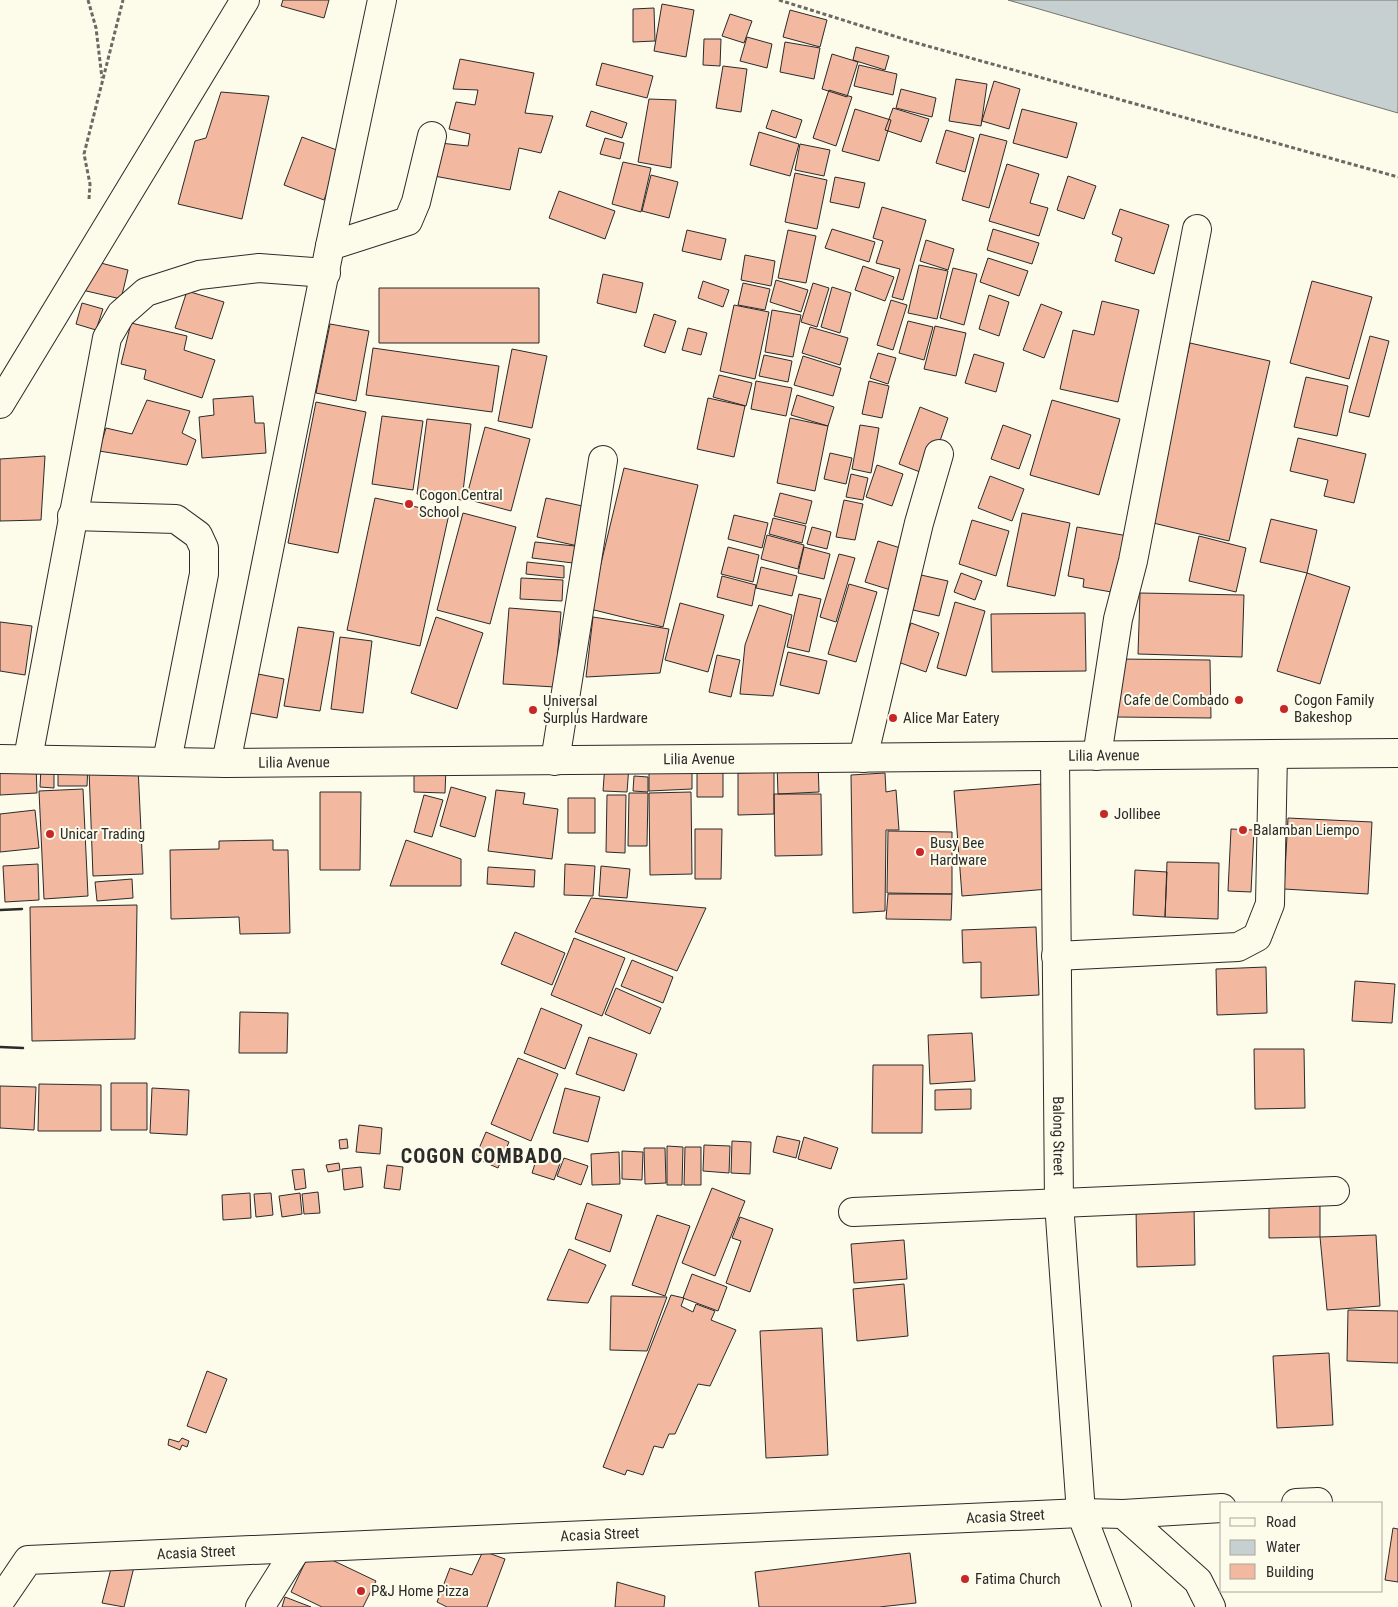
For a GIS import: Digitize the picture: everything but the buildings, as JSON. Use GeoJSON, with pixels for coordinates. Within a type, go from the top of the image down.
{"type":"FeatureCollection","features":[{"type":"Feature","properties":{"kind":"main road"},"geometry":{"type":"LineString","coordinates":[[0,404],[245,0]]}},
{"type":"Feature","properties":{"kind":"main road"},"geometry":{"type":"LineString","coordinates":[[226,763],[330,246],[382,0]]}},
{"type":"Feature","properties":{"kind":"main road"},"geometry":{"type":"LineString","coordinates":[[330,246],[408,221],[416,202],[432,136]]}},
{"type":"Feature","properties":{"kind":"main road"},"geometry":{"type":"LineString","coordinates":[[1097,756],[1118,619],[1133,561],[1196,229]]}},
{"type":"Feature","properties":{"kind":"main road"},"geometry":{"type":"LineString","coordinates":[[28,758],[107,338],[121,314],[146,292],[199,275],[259,268],[326,273]]}},
{"type":"Feature","properties":{"kind":"main road"},"geometry":{"type":"LineString","coordinates":[[863,758],[919,523],[939,454]]}},
{"type":"Feature","properties":{"kind":"main road"},"geometry":{"type":"LineString","coordinates":[[555,760],[603,460]]}},
{"type":"Feature","properties":{"kind":"main road"},"geometry":{"type":"LineString","coordinates":[[72,516],[176,518],[198,535],[204,548],[204,574],[167,761]]}},
{"type":"Feature","properties":{"kind":"main road","name":"Lilia Avenue"},"geometry":{"type":"LineString","coordinates":[[0,759],[226,763],[1398,753]]}},
{"type":"Feature","properties":{"kind":"main road"},"geometry":{"type":"LineString","coordinates":[[1056,956],[1238,947],[1257,937],[1270,904],[1273,754]]}},
{"type":"Feature","properties":{"kind":"main road","name":"Balong Street"},"geometry":{"type":"LineString","coordinates":[[1055,757],[1059,1203],[1081,1513],[1117,1607]]}},
{"type":"Feature","properties":{"kind":"main road"},"geometry":{"type":"LineString","coordinates":[[853,1212],[1335,1191]]}},
{"type":"Feature","properties":{"kind":"main road","name":"Acasia Street"},"geometry":{"type":"LineString","coordinates":[[0,1602],[28,1560],[296,1550],[1220,1508]]}},
{"type":"Feature","properties":{"kind":"main road"},"geometry":{"type":"LineString","coordinates":[[1123,1514],[1198,1582],[1212,1607]]}},
{"type":"Feature","properties":{"kind":"main road"},"geometry":{"type":"LineString","coordinates":[[260,1607],[296,1550]]}},
{"type":"Feature","properties":{"kind":"path"},"geometry":{"type":"LineString","coordinates":[[88,0],[96,28],[102,81]]}},
{"type":"Feature","properties":{"kind":"path"},"geometry":{"type":"LineString","coordinates":[[89,204],[90,184],[84,154],[122,0]]}},
{"type":"Feature","properties":{"kind":"path"},"geometry":{"type":"LineString","coordinates":[[779,0],[914,42],[1398,177]]}},
{"type":"Feature","properties":{"kind":"water"},"geometry":{"type":"Polygon","coordinates":[[[1008,0],[1398,0],[1398,113],[1008,0]]]}},
{"type":"Feature","properties":{"kind":"wall"},"geometry":{"type":"LineString","coordinates":[[0,910],[22,909]]}},
{"type":"Feature","properties":{"kind":"wall"},"geometry":{"type":"LineString","coordinates":[[0,1047],[23,1048]]}},
{"type":"Feature","properties":{"kind":"place","name":"Cogon Central School"},"geometry":{"type":"Point","coordinates":[409,504]}},
{"type":"Feature","properties":{"kind":"place","name":"Cafe de Combado"},"geometry":{"type":"Point","coordinates":[1239,700]}},
{"type":"Feature","properties":{"kind":"place","name":"Cogon Family Bakeshop"},"geometry":{"type":"Point","coordinates":[1284,709]}},
{"type":"Feature","properties":{"kind":"place","name":"Universal Surplus Hardware"},"geometry":{"type":"Point","coordinates":[533,710]}},
{"type":"Feature","properties":{"kind":"place","name":"Alice Mar Eatery"},"geometry":{"type":"Point","coordinates":[893,718]}},
{"type":"Feature","properties":{"kind":"place","name":"Jollibee"},"geometry":{"type":"Point","coordinates":[1104,814]}},
{"type":"Feature","properties":{"kind":"place","name":"Balamban Liempo"},"geometry":{"type":"Point","coordinates":[1243,830]}},
{"type":"Feature","properties":{"kind":"place","name":"Unicar Trading"},"geometry":{"type":"Point","coordinates":[50,834]}},
{"type":"Feature","properties":{"kind":"place","name":"Busy Bee Hardware"},"geometry":{"type":"Point","coordinates":[920,852]}},
{"type":"Feature","properties":{"kind":"place","name":"Fatima Church"},"geometry":{"type":"Point","coordinates":[965,1579]}},
{"type":"Feature","properties":{"kind":"place","name":"P&J Home Pizza"},"geometry":{"type":"Point","coordinates":[361,1591]}},
{"type":"Feature","properties":{"kind":"district","name":"COGON COMBADO"},"geometry":{"type":"Point","coordinates":[482,1156]}}]}
